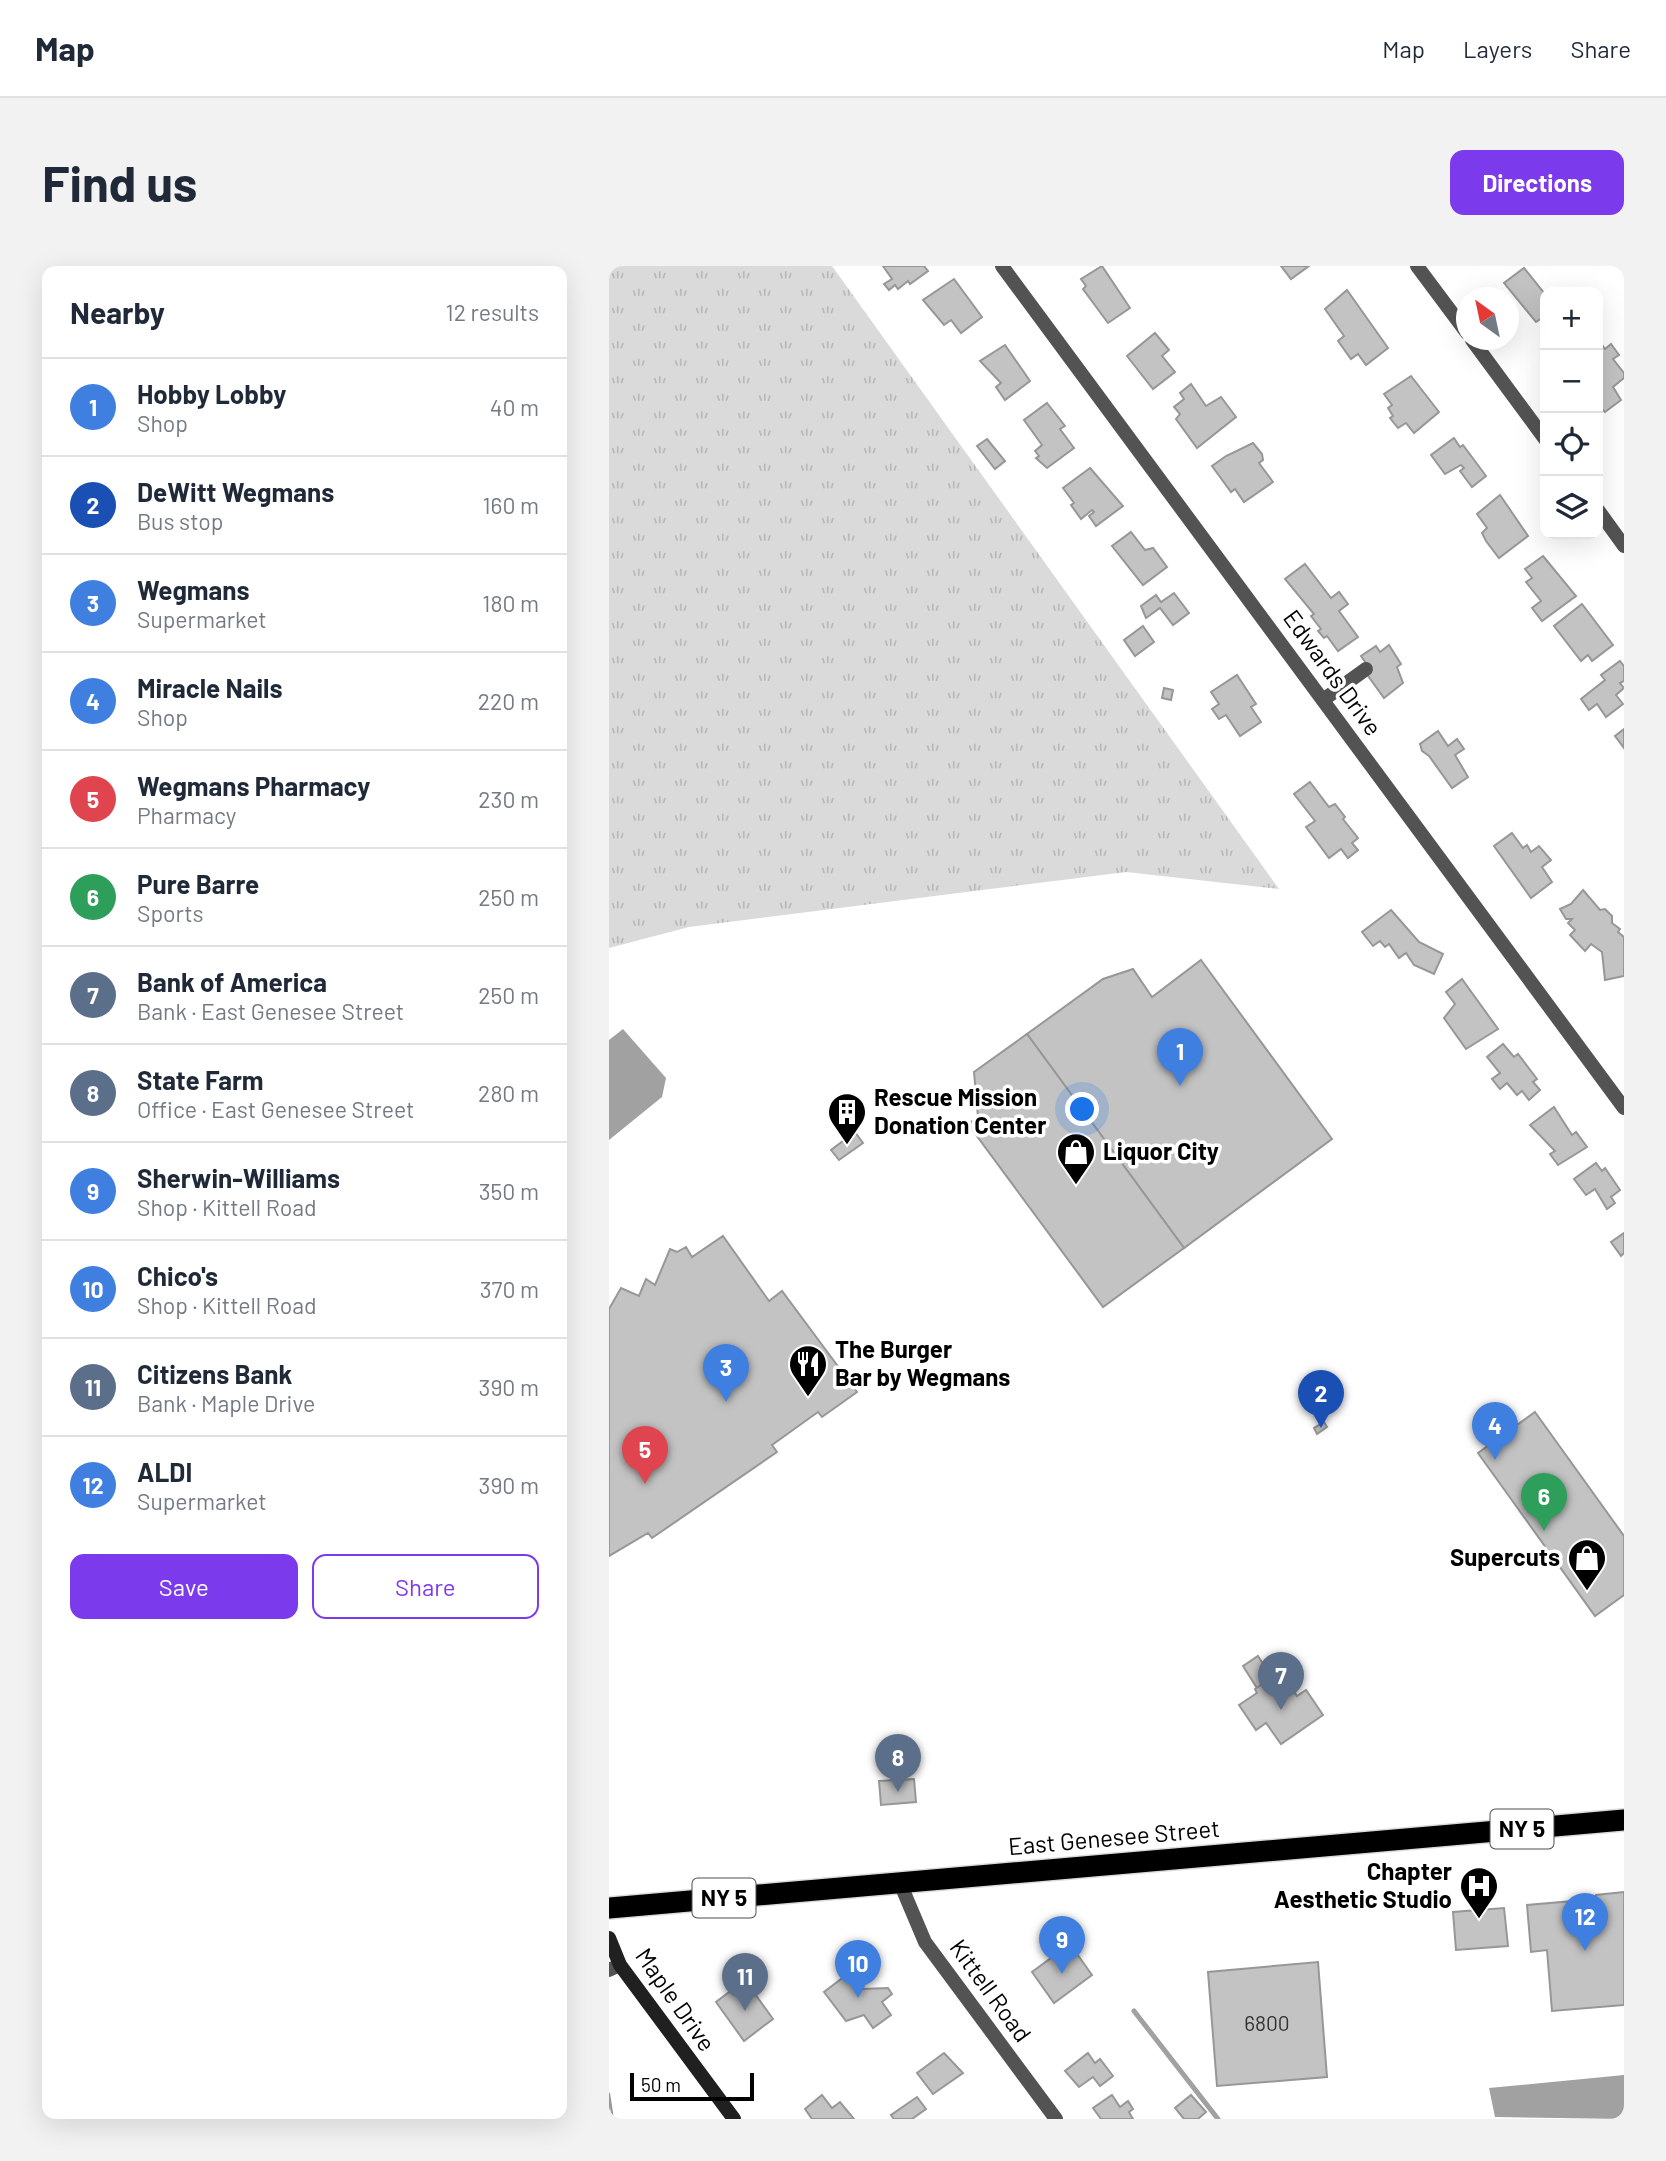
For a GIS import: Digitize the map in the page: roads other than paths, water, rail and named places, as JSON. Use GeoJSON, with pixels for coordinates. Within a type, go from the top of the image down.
{"type":"FeatureCollection","features":[{"type":"Feature","properties":{"kind":"highway","name":"East Genesee Street"},"geometry":{"type":"LineString","coordinates":[[609,1908],[1624,1820]]}},
{"type":"Feature","properties":{"kind":"street","name":"Edwards Drive"},"geometry":{"type":"LineString","coordinates":[[1002,266],[1624,1108]]}},
{"type":"Feature","properties":{"kind":"street"},"geometry":{"type":"LineString","coordinates":[[1417,266],[1456,318]]}},
{"type":"Feature","properties":{"kind":"street"},"geometry":{"type":"LineString","coordinates":[[1479,350],[1540,432]]}},
{"type":"Feature","properties":{"kind":"street"},"geometry":{"type":"LineString","coordinates":[[1603,517],[1624,546]]}},
{"type":"Feature","properties":{"kind":"street"},"geometry":{"type":"LineString","coordinates":[[1324,700],[1366,669]]}},
{"type":"Feature","properties":{"kind":"street","name":"Kittell Road"},"geometry":{"type":"LineString","coordinates":[[900,1883],[925,1942],[1056,2119]]}},
{"type":"Feature","properties":{"kind":"street","name":"Maple Drive"},"geometry":{"type":"LineString","coordinates":[[609,1938],[614,1968],[734,2119]]}},
{"type":"Feature","properties":{"kind":"waterway"},"geometry":{"type":"LineString","coordinates":[[1134,2011],[1218,2119]]}},
{"type":"Feature","properties":{"kind":"place","name":"Hobby Lobby"},"geometry":{"type":"Point","coordinates":[1180,1086]}},
{"type":"Feature","properties":{"kind":"place","name":"Rescue Mission Donation Center"},"geometry":{"type":"Point","coordinates":[847,1146]}},
{"type":"Feature","properties":{"kind":"place","name":"Liquor City"},"geometry":{"type":"Point","coordinates":[1076,1186]}},
{"type":"Feature","properties":{"kind":"place","name":"The Burger Bar by Wegmans"},"geometry":{"type":"Point","coordinates":[808,1398]}},
{"type":"Feature","properties":{"kind":"place","name":"Wegmans"},"geometry":{"type":"Point","coordinates":[726,1402]}},
{"type":"Feature","properties":{"kind":"place","name":"DeWitt Wegmans"},"geometry":{"type":"Point","coordinates":[1321,1428]}},
{"type":"Feature","properties":{"kind":"place","name":"Miracle Nails"},"geometry":{"type":"Point","coordinates":[1495,1460]}},
{"type":"Feature","properties":{"kind":"place","name":"Wegmans Pharmacy"},"geometry":{"type":"Point","coordinates":[645,1484]}},
{"type":"Feature","properties":{"kind":"place","name":"Pure Barre"},"geometry":{"type":"Point","coordinates":[1544,1531]}},
{"type":"Feature","properties":{"kind":"place","name":"Supercuts"},"geometry":{"type":"Point","coordinates":[1587,1592]}},
{"type":"Feature","properties":{"kind":"place","name":"Bank of America"},"geometry":{"type":"Point","coordinates":[1281,1710]}},
{"type":"Feature","properties":{"kind":"place","name":"State Farm"},"geometry":{"type":"Point","coordinates":[898,1792]}},
{"type":"Feature","properties":{"kind":"place","name":"Chapter Aesthetic Studio"},"geometry":{"type":"Point","coordinates":[1479,1920]}},
{"type":"Feature","properties":{"kind":"place","name":"ALDI"},"geometry":{"type":"Point","coordinates":[1585,1951]}},
{"type":"Feature","properties":{"kind":"place","name":"Sherwin-Williams"},"geometry":{"type":"Point","coordinates":[1062,1974]}},
{"type":"Feature","properties":{"kind":"place","name":"Chico's"},"geometry":{"type":"Point","coordinates":[858,1998]}},
{"type":"Feature","properties":{"kind":"place","name":"Citizens Bank"},"geometry":{"type":"Point","coordinates":[745,2011]}}]}
